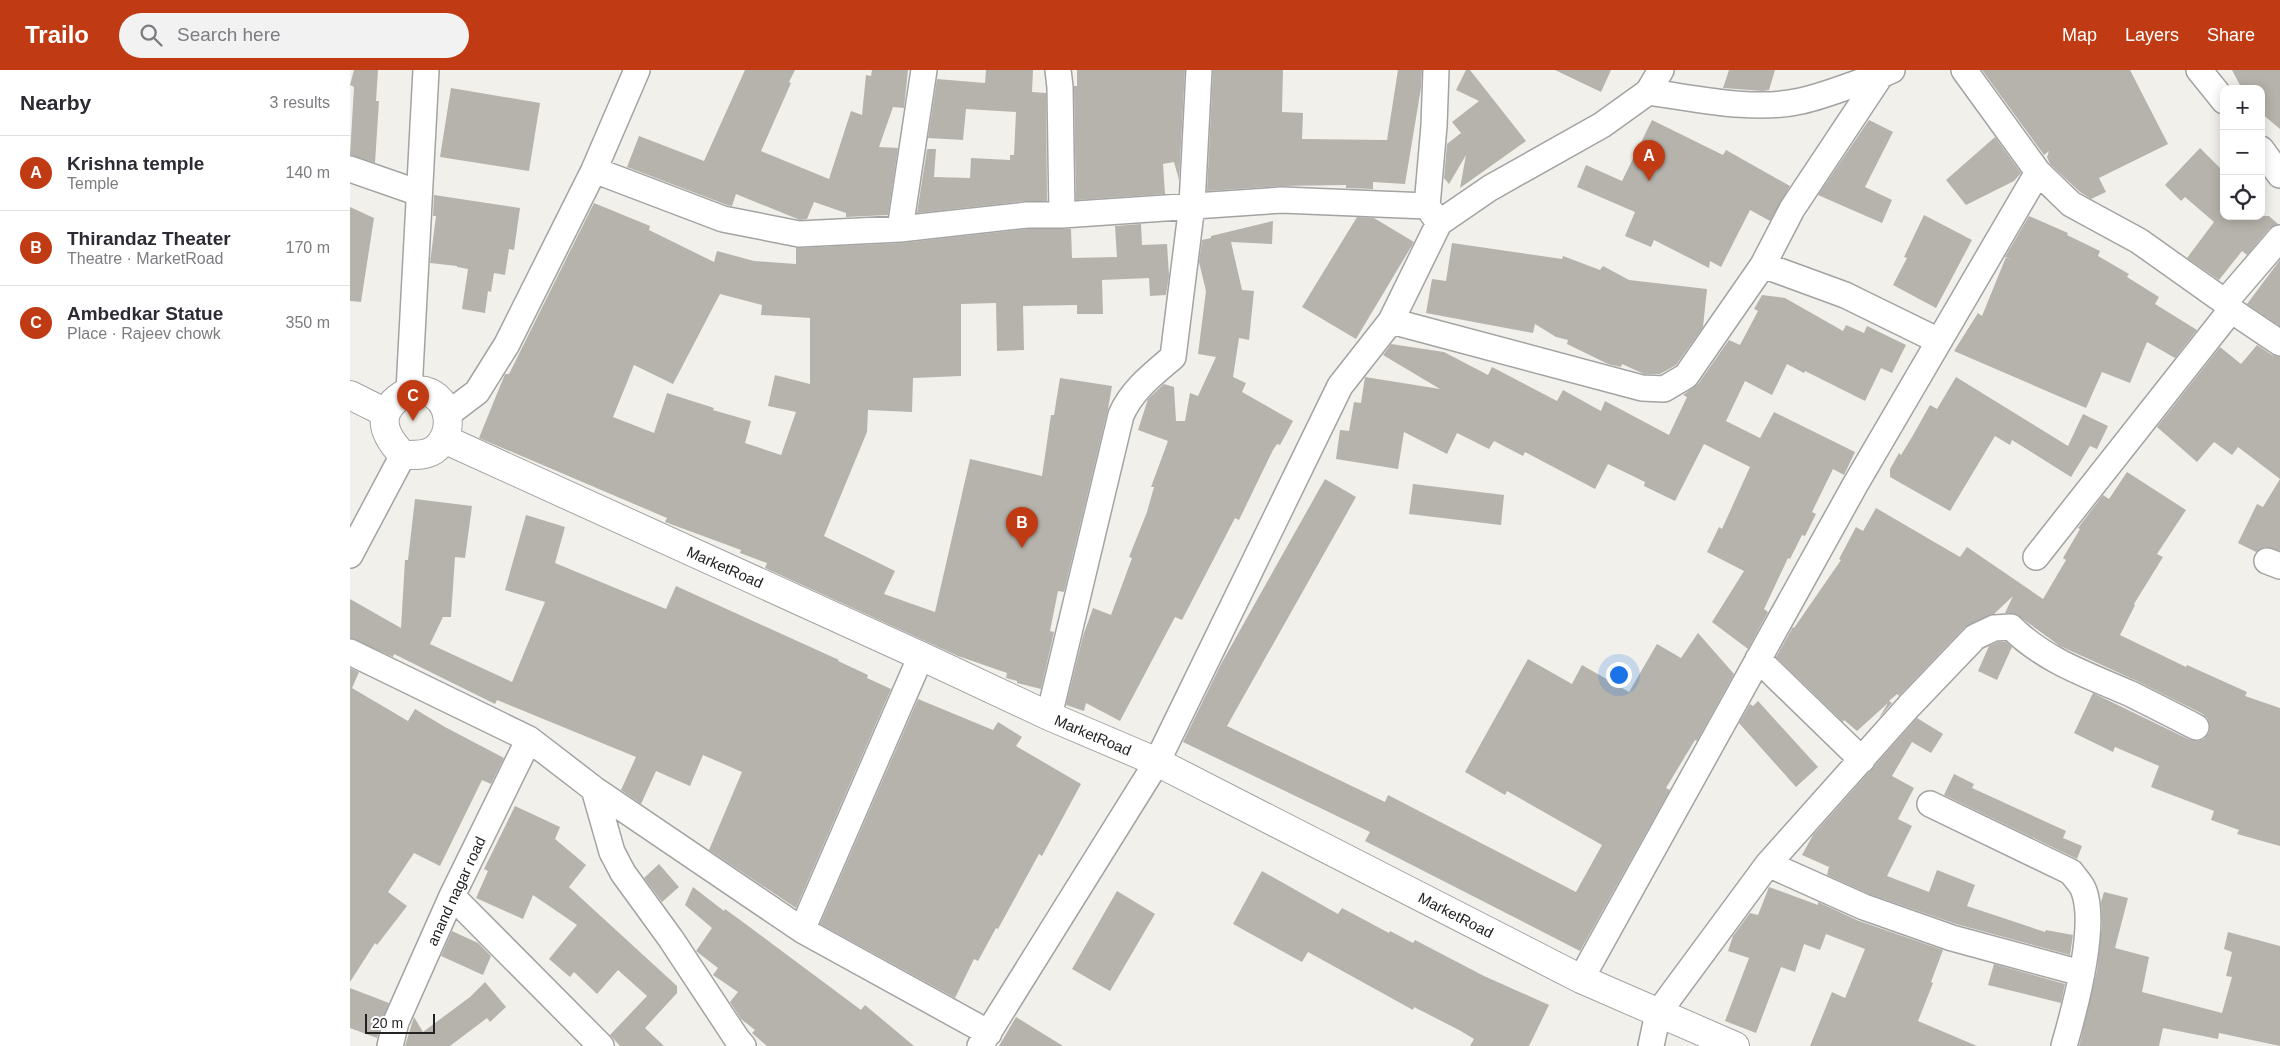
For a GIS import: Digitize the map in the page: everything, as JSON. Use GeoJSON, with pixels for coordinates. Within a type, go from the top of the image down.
{"type":"FeatureCollection","features":[{"type":"Feature","properties":{"kind":"street"},"geometry":{"type":"LineString","coordinates":[[410,391],[419,193],[424,146],[426,70]]}},
{"type":"Feature","properties":{"kind":"street"},"geometry":{"type":"LineString","coordinates":[[446,427],[440,400],[426,391],[410,391],[395,399],[386,412],[385,428],[391,442],[404,455],[418,455],[433,451],[446,427],[477,392],[507,344],[594,170],[637,70]]}},
{"type":"Feature","properties":{"kind":"street"},"geometry":{"type":"LineString","coordinates":[[900,229],[924,70]]}},
{"type":"Feature","properties":{"kind":"street"},"geometry":{"type":"LineString","coordinates":[[1058,70],[1060,87],[1062,215]]}},
{"type":"Feature","properties":{"kind":"street"},"geometry":{"type":"LineString","coordinates":[[1049,716],[1121,415],[1128,400],[1140,385],[1173,357],[1192,205],[1199,70]]}},
{"type":"Feature","properties":{"kind":"street"},"geometry":{"type":"LineString","coordinates":[[350,652],[529,739],[594,788],[802,930],[984,1039],[1157,762],[1340,386],[1390,321],[1433,215],[1436,70]]}},
{"type":"Feature","properties":{"kind":"street"},"geometry":{"type":"LineString","coordinates":[[594,170],[680,204],[746,225],[799,234],[900,229],[1027,215],[1062,215],[1282,200],[1433,215],[1490,188],[1602,125],[1648,92],[1661,70]]}},
{"type":"Feature","properties":{"kind":"street"},"geometry":{"type":"LineString","coordinates":[[1964,70],[2038,172],[2070,204],[2139,241],[2280,343]]}},
{"type":"Feature","properties":{"kind":"street"},"geometry":{"type":"LineString","coordinates":[[2199,70],[2220,96]]}},
{"type":"Feature","properties":{"kind":"street"},"geometry":{"type":"LineString","coordinates":[[1648,92],[1754,105],[1772,104],[1800,101],[1886,72]]}},
{"type":"Feature","properties":{"kind":"street"},"geometry":{"type":"LineString","coordinates":[[1390,321],[1642,388],[1664,388],[1686,376],[1763,265],[1792,209],[1886,72]]}},
{"type":"Feature","properties":{"kind":"street"},"geometry":{"type":"LineString","coordinates":[[2265,154],[2280,174]]}},
{"type":"Feature","properties":{"kind":"street"},"geometry":{"type":"LineString","coordinates":[[350,169],[419,193]]}},
{"type":"Feature","properties":{"kind":"street"},"geometry":{"type":"LineString","coordinates":[[1581,979],[1860,477],[2038,172]]}},
{"type":"Feature","properties":{"kind":"street"},"geometry":{"type":"LineString","coordinates":[[2036,557],[2280,238]]}},
{"type":"Feature","properties":{"kind":"street"},"geometry":{"type":"LineString","coordinates":[[1763,265],[1845,295],[1939,341]]}},
{"type":"Feature","properties":{"kind":"street"},"geometry":{"type":"LineString","coordinates":[[350,395],[386,412]]}},
{"type":"Feature","properties":{"kind":"street","name":"MarketRoad"},"geometry":{"type":"LineString","coordinates":[[446,427],[921,656],[1049,716],[1157,762],[1581,979],[1735,1046]]}},
{"type":"Feature","properties":{"kind":"street"},"geometry":{"type":"LineString","coordinates":[[350,555],[404,455]]}},
{"type":"Feature","properties":{"kind":"street"},"geometry":{"type":"LineString","coordinates":[[1651,1046],[1658,1013],[1768,864],[1909,706],[1975,637],[1994,628],[2011,627],[2024,640],[2064,666],[2130,694],[2196,726]]}},
{"type":"Feature","properties":{"kind":"street"},"geometry":{"type":"LineString","coordinates":[[802,930],[921,656]]}},
{"type":"Feature","properties":{"kind":"street"},"geometry":{"type":"LineString","coordinates":[[1758,660],[1862,760]]}},
{"type":"Feature","properties":{"kind":"street","name":"anand nagar road"},"geometry":{"type":"LineString","coordinates":[[390,1046],[396,1022],[452,896],[529,739]]}},
{"type":"Feature","properties":{"kind":"street"},"geometry":{"type":"LineString","coordinates":[[594,788],[612,852],[623,873],[671,939],[737,1044]]}},
{"type":"Feature","properties":{"kind":"street"},"geometry":{"type":"LineString","coordinates":[[1930,804],[2071,872],[2084,888],[2088,906],[2088,932],[2081,974],[2064,1046]]}},
{"type":"Feature","properties":{"kind":"street"},"geometry":{"type":"LineString","coordinates":[[1768,864],[1864,908],[1952,938],[2081,974]]}},
{"type":"Feature","properties":{"kind":"street"},"geometry":{"type":"LineString","coordinates":[[452,896],[601,1046]]}},
{"type":"Feature","properties":{"kind":"building"},"geometry":{"type":"Polygon","coordinates":[[[354,70],[378,70],[376,101],[379,101],[375,163],[350,155],[354,87],[350,85],[354,70]]]}},
{"type":"Feature","properties":{"kind":"building"},"geometry":{"type":"Polygon","coordinates":[[[745,70],[795,70],[761,151],[829,179],[851,111],[862,115],[866,75],[871,76],[872,70],[908,70],[904,108],[893,107],[879,147],[898,148],[888,215],[846,217],[846,213],[814,202],[807,219],[800,220],[736,194],[732,206],[727,205],[627,167],[639,136],[704,161],[745,70]]]}},
{"type":"Feature","properties":{"kind":"building"},"geometry":{"type":"Polygon","coordinates":[[[986,70],[1033,70],[1032,92],[1046,93],[1047,201],[1026,201],[917,213],[927,149],[936,149],[934,177],[970,178],[971,158],[1010,160],[1010,155],[1014,155],[1016,112],[966,109],[963,140],[928,138],[937,79],[985,83],[986,70]]]}},
{"type":"Feature","properties":{"kind":"building"},"geometry":{"type":"Polygon","coordinates":[[[1077,70],[1185,70],[1179,180],[1174,162],[1163,164],[1165,194],[1076,200],[1074,86],[1077,86],[1077,70]]]}},
{"type":"Feature","properties":{"kind":"building"},"geometry":{"type":"Polygon","coordinates":[[[1213,70],[1283,70],[1282,112],[1303,113],[1302,139],[1387,140],[1398,70],[1422,70],[1421,88],[1405,184],[1373,182],[1373,189],[1346,188],[1346,185],[1282,186],[1207,191],[1213,70]]]}},
{"type":"Feature","properties":{"kind":"building"},"geometry":{"type":"Polygon","coordinates":[[[1466,70],[1470,70],[1526,141],[1460,188],[1466,155],[1449,184],[1444,178],[1447,144],[1461,133],[1452,122],[1479,101],[1456,90],[1466,70]]]}},
{"type":"Feature","properties":{"kind":"building"},"geometry":{"type":"Polygon","coordinates":[[[1555,70],[1611,70],[1601,92],[1555,70]]]}},
{"type":"Feature","properties":{"kind":"building"},"geometry":{"type":"Polygon","coordinates":[[[1729,70],[1775,70],[1769,90],[1763,91],[1723,88],[1729,70]]]}},
{"type":"Feature","properties":{"kind":"building"},"geometry":{"type":"Polygon","coordinates":[[[1982,70],[2130,70],[2168,144],[2099,178],[2106,192],[2091,199],[2080,192],[2050,164],[2047,157],[2049,151],[2044,155],[1982,70]]]}},
{"type":"Feature","properties":{"kind":"building"},"geometry":{"type":"Polygon","coordinates":[[[2232,70],[2280,70],[2280,129],[2265,116],[2265,85],[2240,85],[2232,70]]]}},
{"type":"Feature","properties":{"kind":"building"},"geometry":{"type":"Polygon","coordinates":[[[451,88],[540,103],[529,171],[440,157],[451,88]]]}},
{"type":"Feature","properties":{"kind":"building"},"geometry":{"type":"Polygon","coordinates":[[[1652,120],[1723,155],[1726,150],[1790,186],[1770,221],[1750,210],[1721,267],[1710,261],[1709,268],[1654,240],[1651,247],[1625,236],[1635,212],[1577,187],[1586,165],[1622,181],[1652,120]]]}},
{"type":"Feature","properties":{"kind":"building"},"geometry":{"type":"Polygon","coordinates":[[[1869,120],[1893,132],[1865,187],[1892,200],[1882,223],[1818,195],[1869,120]]]}},
{"type":"Feature","properties":{"kind":"building"},"geometry":{"type":"Polygon","coordinates":[[[1995,137],[2021,173],[2014,181],[1966,205],[1946,180],[1995,137]]]}},
{"type":"Feature","properties":{"kind":"building"},"geometry":{"type":"Polygon","coordinates":[[[2200,148],[2220,168],[2220,220],[2265,220],[2265,216],[2269,216],[2278,224],[2269,229],[2247,255],[2242,251],[2219,280],[2187,258],[2214,222],[2185,197],[2181,201],[2165,185],[2200,148]]]}},
{"type":"Feature","properties":{"kind":"building"},"geometry":{"type":"Polygon","coordinates":[[[434,195],[520,208],[514,250],[509,249],[505,275],[494,273],[491,292],[488,291],[485,313],[462,309],[468,269],[430,263],[436,216],[433,216],[434,195]]]}},
{"type":"Feature","properties":{"kind":"building"},"geometry":{"type":"Polygon","coordinates":[[[594,203],[650,226],[649,230],[714,262],[717,251],[754,261],[796,264],[796,248],[901,243],[1028,229],[1071,229],[1072,258],[1117,257],[1115,226],[1141,224],[1142,245],[1167,244],[1169,276],[1166,295],[1150,296],[1149,278],[1102,280],[1103,314],[1077,314],[1077,305],[1023,306],[1024,350],[997,351],[996,303],[961,304],[961,376],[913,378],[912,412],[868,410],[867,432],[824,536],[895,571],[884,594],[935,612],[970,459],[1042,476],[1051,415],[1054,415],[1060,378],[1112,386],[1064,592],[1058,591],[1050,631],[1054,632],[1041,689],[1017,683],[1017,681],[1006,678],[1007,673],[958,656],[765,568],[767,563],[740,553],[741,550],[665,522],[667,518],[479,438],[505,374],[509,374],[594,203]],[[720,294],[673,384],[634,365],[613,417],[654,433],[667,393],[714,408],[713,410],[751,421],[745,443],[781,455],[796,412],[768,406],[775,375],[810,384],[810,318],[761,315],[762,305],[720,294]]]}},
{"type":"Feature","properties":{"kind":"building"},"geometry":{"type":"Polygon","coordinates":[[[350,207],[374,218],[361,302],[350,301],[350,207]]]}},
{"type":"Feature","properties":{"kind":"building"},"geometry":{"type":"Polygon","coordinates":[[[1924,215],[1972,240],[1936,308],[1893,285],[1907,258],[1904,257],[1924,215]]]}},
{"type":"Feature","properties":{"kind":"building"},"geometry":{"type":"Polygon","coordinates":[[[2029,216],[2068,233],[2067,235],[2100,251],[2098,256],[2129,274],[2127,277],[2159,297],[2155,304],[2197,330],[2175,358],[2147,342],[2130,383],[2102,372],[2086,408],[1954,351],[1978,313],[1982,316],[2006,257],[2029,216]]]}},
{"type":"Feature","properties":{"kind":"building"},"geometry":{"type":"Polygon","coordinates":[[[1357,217],[1374,218],[1414,242],[1356,339],[1302,307],[1357,217]]]}},
{"type":"Feature","properties":{"kind":"building"},"geometry":{"type":"Polygon","coordinates":[[[1273,221],[1272,244],[1231,242],[1242,290],[1254,291],[1249,340],[1239,338],[1233,377],[1246,383],[1242,392],[1293,421],[1280,445],[1277,444],[1273,450],[1239,520],[1235,518],[1182,620],[1175,617],[1120,721],[1086,703],[1084,711],[1066,705],[1083,636],[1093,608],[1111,615],[1132,558],[1129,557],[1147,512],[1154,487],[1151,487],[1168,441],[1138,430],[1148,399],[1164,384],[1174,387],[1176,421],[1185,421],[1190,393],[1198,396],[1216,357],[1198,354],[1206,291],[1199,262],[1202,240],[1211,238],[1211,236],[1273,221]]]}},
{"type":"Feature","properties":{"kind":"building"},"geometry":{"type":"Polygon","coordinates":[[[1452,243],[1562,259],[1563,256],[1600,270],[1603,266],[1629,280],[1707,289],[1703,327],[1676,365],[1660,374],[1644,374],[1622,364],[1621,367],[1608,364],[1567,344],[1568,340],[1556,337],[1535,324],[1533,333],[1426,313],[1432,279],[1446,281],[1452,243]]]}},
{"type":"Feature","properties":{"kind":"building"},"geometry":{"type":"Polygon","coordinates":[[[2280,260],[2280,326],[2247,304],[2280,260]]]}},
{"type":"Feature","properties":{"kind":"building"},"geometry":{"type":"Polygon","coordinates":[[[1762,295],[1785,298],[1843,331],[1846,325],[1864,333],[1867,326],[1906,345],[1892,373],[1881,368],[1865,401],[1787,364],[1772,395],[1745,381],[1726,421],[1760,438],[1774,412],[1855,452],[1844,475],[1833,469],[1812,512],[1816,514],[1805,536],[1802,535],[1790,559],[1788,558],[1764,609],[1768,612],[1748,649],[1712,622],[1744,571],[1707,552],[1719,527],[1722,529],[1750,467],[1704,444],[1675,501],[1644,486],[1645,482],[1608,464],[1595,489],[1525,452],[1523,456],[1494,441],[1489,449],[1457,433],[1447,454],[1404,432],[1398,469],[1336,459],[1340,430],[1349,431],[1354,402],[1361,403],[1365,377],[1440,389],[1383,355],[1391,344],[1444,352],[1488,375],[1492,367],[1557,401],[1563,390],[1601,411],[1605,401],[1669,435],[1687,397],[1683,395],[1698,384],[1729,340],[1740,345],[1758,311],[1754,309],[1762,295]]]}},
{"type":"Feature","properties":{"kind":"building"},"geometry":{"type":"Polygon","coordinates":[[[2257,345],[2272,355],[2280,357],[2280,479],[2238,447],[2232,455],[2214,442],[2197,462],[2157,427],[2220,347],[2241,364],[2257,345]]]}},
{"type":"Feature","properties":{"kind":"building"},"geometry":{"type":"Polygon","coordinates":[[[1956,377],[2068,446],[2083,414],[2108,426],[2097,449],[2090,446],[2071,477],[2012,440],[2010,445],[1995,436],[1950,511],[1890,477],[1890,469],[1899,453],[1901,455],[1930,405],[1937,409],[1956,377]]]}},
{"type":"Feature","properties":{"kind":"building"},"geometry":{"type":"Polygon","coordinates":[[[2127,472],[2186,510],[2157,554],[2163,557],[2134,604],[2120,635],[2186,667],[2187,665],[2247,692],[2245,696],[2280,708],[2280,846],[2237,834],[2239,830],[2211,820],[2214,811],[2151,787],[2159,766],[2115,747],[2113,752],[2074,733],[2093,693],[2190,740],[2204,739],[2209,733],[2210,726],[2208,719],[2203,714],[2060,646],[2016,614],[2005,613],[2013,596],[1994,614],[1965,627],[1899,696],[1897,694],[1889,701],[1892,703],[1879,718],[1888,703],[1857,731],[1844,720],[1843,722],[1776,657],[1793,627],[1841,560],[1839,559],[1856,527],[1863,531],[1876,508],[1960,557],[1967,547],[2043,599],[2066,560],[2063,558],[2080,529],[2078,528],[2103,495],[2109,499],[2127,472]]]}},
{"type":"Feature","properties":{"kind":"building"},"geometry":{"type":"Polygon","coordinates":[[[1325,479],[1356,497],[1227,726],[1385,802],[1388,795],[1576,892],[1602,845],[1507,791],[1505,795],[1465,772],[1528,659],[1572,684],[1582,665],[1629,692],[1657,644],[1681,658],[1698,633],[1734,674],[1697,741],[1695,740],[1666,788],[1670,790],[1580,951],[1365,841],[1370,832],[1183,742],[1221,664],[1325,479]]]}},
{"type":"Feature","properties":{"kind":"building"},"geometry":{"type":"Polygon","coordinates":[[[2280,479],[2280,551],[2265,547],[2256,552],[2238,543],[2257,504],[2263,507],[2280,479]]]}},
{"type":"Feature","properties":{"kind":"building"},"geometry":{"type":"Polygon","coordinates":[[[1413,484],[1504,495],[1501,525],[1409,514],[1413,484]]]}},
{"type":"Feature","properties":{"kind":"building"},"geometry":{"type":"Polygon","coordinates":[[[415,499],[472,506],[465,558],[455,557],[451,617],[443,617],[430,644],[512,682],[545,602],[505,590],[526,515],[565,527],[555,563],[666,609],[676,586],[839,660],[868,675],[867,678],[891,689],[796,908],[709,850],[742,772],[703,755],[690,786],[656,771],[641,804],[621,790],[636,757],[497,700],[495,704],[394,654],[393,657],[350,638],[350,599],[401,628],[405,560],[408,560],[415,499]]]}},
{"type":"Feature","properties":{"kind":"building"},"geometry":{"type":"Polygon","coordinates":[[[1998,642],[2006,642],[2012,647],[1997,680],[1978,671],[1989,646],[1998,642]]]}},
{"type":"Feature","properties":{"kind":"building"},"geometry":{"type":"Polygon","coordinates":[[[350,668],[359,672],[352,688],[408,721],[415,709],[504,758],[491,784],[482,780],[440,866],[414,853],[388,892],[407,906],[377,945],[375,943],[350,982],[350,668]]]}},
{"type":"Feature","properties":{"kind":"building"},"geometry":{"type":"Polygon","coordinates":[[[918,699],[993,730],[998,722],[1022,737],[1016,746],[1081,784],[1042,856],[1039,854],[998,929],[996,928],[978,961],[974,959],[955,998],[820,924],[918,699]]]}},
{"type":"Feature","properties":{"kind":"building"},"geometry":{"type":"Polygon","coordinates":[[[1758,701],[1818,767],[1796,787],[1739,723],[1750,704],[1753,706],[1758,701]]]}},
{"type":"Feature","properties":{"kind":"building"},"geometry":{"type":"Polygon","coordinates":[[[1917,718],[1943,734],[1931,753],[1912,742],[1892,776],[1914,788],[1898,819],[1912,826],[1887,876],[1929,892],[1937,870],[1975,885],[1967,906],[2045,932],[2046,930],[2073,935],[2070,955],[1956,924],[1869,894],[1827,875],[1829,867],[1802,855],[1813,835],[1917,718]]]}},
{"type":"Feature","properties":{"kind":"building"},"geometry":{"type":"Polygon","coordinates":[[[1954,774],[1974,784],[1972,788],[2066,831],[2063,838],[2082,846],[2077,859],[1944,795],[1954,774]]]}},
{"type":"Feature","properties":{"kind":"building"},"geometry":{"type":"Polygon","coordinates":[[[515,806],[560,827],[555,839],[586,865],[569,887],[677,986],[677,993],[645,1028],[664,1046],[620,1046],[610,1035],[647,996],[618,970],[597,994],[574,972],[570,977],[549,959],[577,925],[533,895],[523,919],[476,898],[488,871],[484,869],[515,806]]]}},
{"type":"Feature","properties":{"kind":"building"},"geometry":{"type":"Polygon","coordinates":[[[659,864],[679,887],[662,902],[644,878],[659,864]]]}},
{"type":"Feature","properties":{"kind":"building"},"geometry":{"type":"Polygon","coordinates":[[[1262,871],[1338,914],[1342,908],[1389,933],[1390,931],[1413,943],[1415,940],[1484,976],[1549,1005],[1529,1046],[1470,1046],[1474,1039],[1459,1030],[1414,1007],[1413,1010],[1308,952],[1302,962],[1233,924],[1262,871]]]}},
{"type":"Feature","properties":{"kind":"building"},"geometry":{"type":"Polygon","coordinates":[[[693,887],[861,1010],[865,1005],[914,1046],[767,1046],[752,1033],[755,1030],[741,1019],[730,1002],[738,992],[713,975],[718,968],[696,951],[712,928],[685,905],[693,887]]]}},
{"type":"Feature","properties":{"kind":"building"},"geometry":{"type":"Polygon","coordinates":[[[1769,887],[1818,905],[1818,902],[1859,921],[1943,950],[1931,982],[1933,983],[1918,1021],[1977,1046],[1810,1046],[1832,992],[1845,998],[1865,949],[1826,934],[1820,950],[1804,944],[1795,972],[1781,967],[1756,1033],[1725,1021],[1749,958],[1728,951],[1733,936],[1750,913],[1758,915],[1769,887]]]}},
{"type":"Feature","properties":{"kind":"building"},"geometry":{"type":"Polygon","coordinates":[[[1117,891],[1155,914],[1110,991],[1072,969],[1117,891]]]}},
{"type":"Feature","properties":{"kind":"building"},"geometry":{"type":"Polygon","coordinates":[[[2104,892],[2128,898],[2115,948],[2149,957],[2142,992],[2222,1013],[2232,977],[2226,976],[2232,952],[2224,949],[2228,932],[2280,946],[2280,1046],[2219,1033],[2218,1039],[2163,1028],[2159,1046],[2079,1046],[2097,970],[2102,926],[2101,902],[2104,892]]]}},
{"type":"Feature","properties":{"kind":"building"},"geometry":{"type":"Polygon","coordinates":[[[452,931],[478,943],[491,956],[483,975],[441,956],[452,931]]]}},
{"type":"Feature","properties":{"kind":"building"},"geometry":{"type":"Polygon","coordinates":[[[1994,964],[2065,984],[2061,1003],[1988,985],[1994,964]]]}},
{"type":"Feature","properties":{"kind":"building"},"geometry":{"type":"Polygon","coordinates":[[[485,982],[506,1007],[490,1022],[487,1018],[450,1046],[405,1046],[414,1017],[423,1032],[470,997],[485,982]]]}},
{"type":"Feature","properties":{"kind":"building"},"geometry":{"type":"Polygon","coordinates":[[[350,988],[389,1003],[377,1038],[350,1028],[350,988]]]}},
{"type":"Feature","properties":{"kind":"building"},"geometry":{"type":"Polygon","coordinates":[[[1016,1017],[1063,1046],[999,1046],[1016,1017]]]}},
{"type":"Feature","properties":{"kind":"place","name":"Krishna temple"},"geometry":{"type":"Point","coordinates":[1649,181]}},
{"type":"Feature","properties":{"kind":"place","name":"Ambedkar Statue"},"geometry":{"type":"Point","coordinates":[413,421]}},
{"type":"Feature","properties":{"kind":"place","name":"Thirandaz Theater"},"geometry":{"type":"Point","coordinates":[1022,548]}}]}
